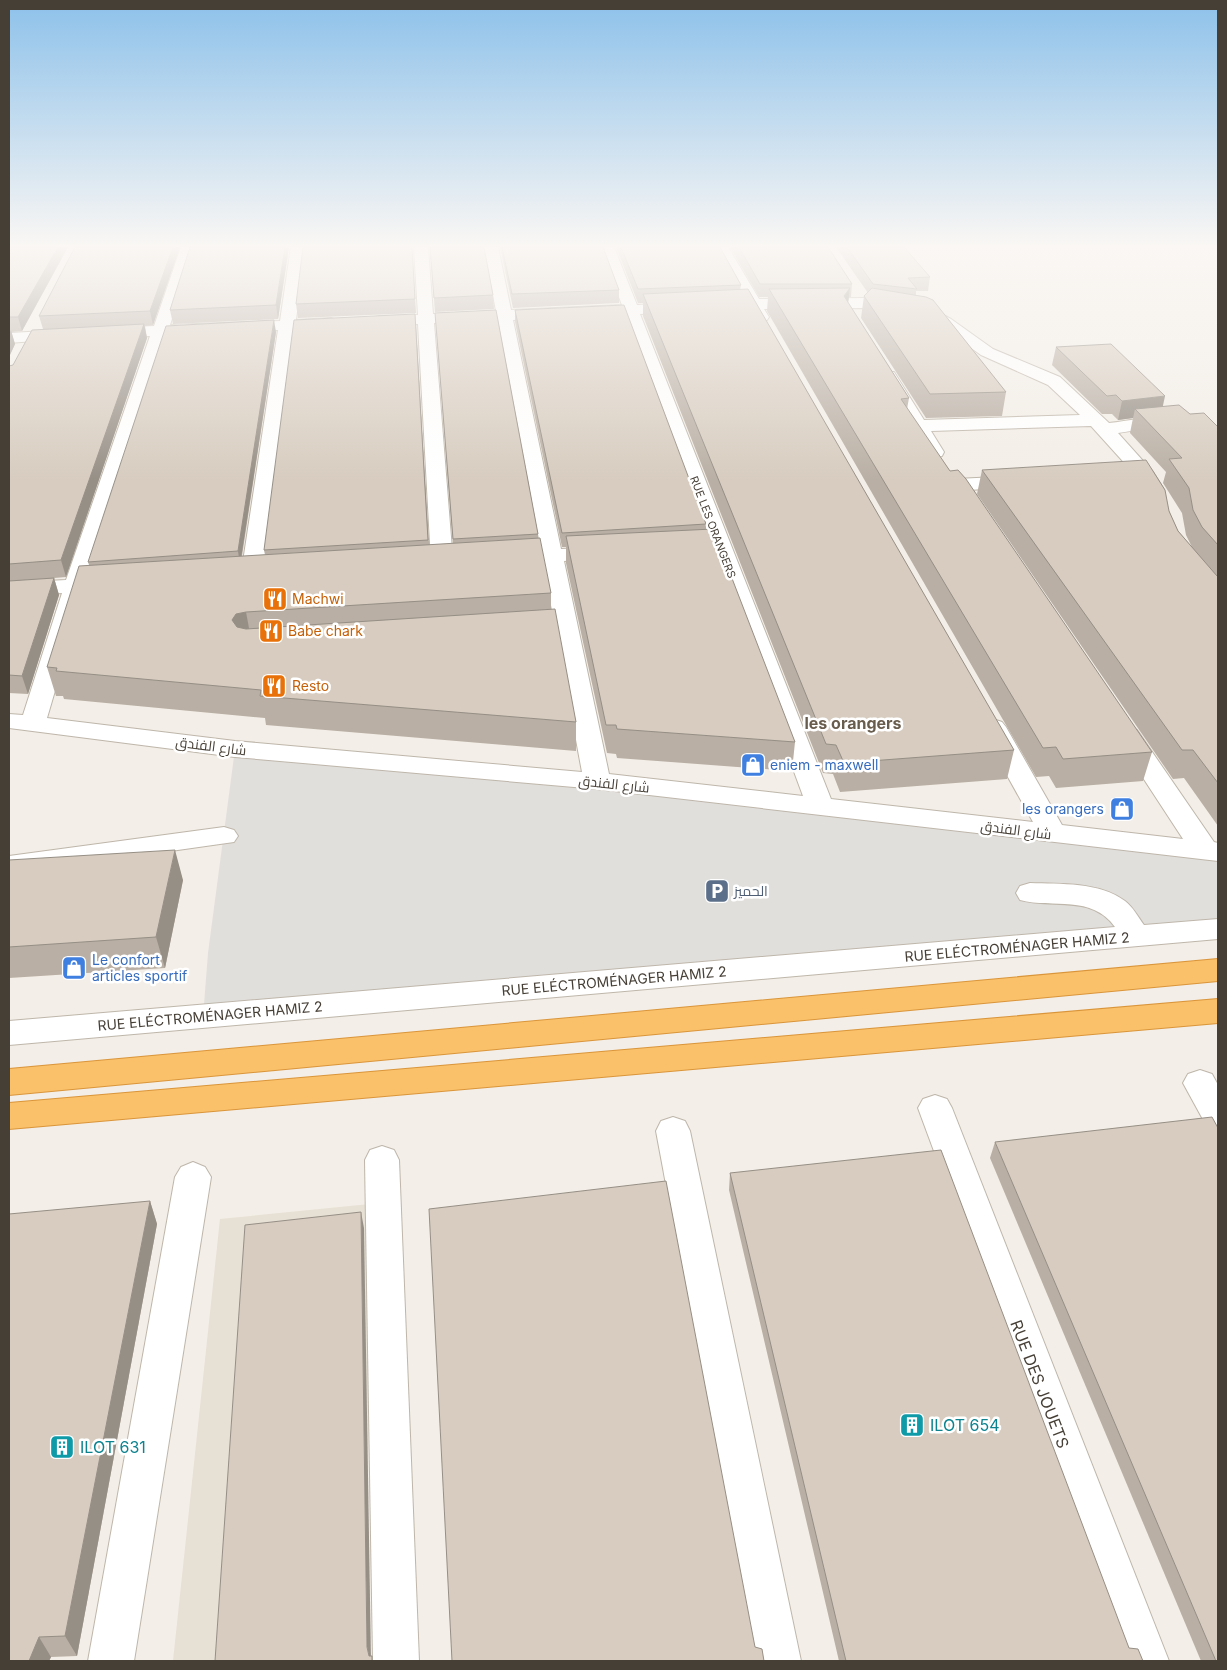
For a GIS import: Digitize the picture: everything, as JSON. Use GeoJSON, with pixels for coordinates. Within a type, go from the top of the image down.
{"type":"FeatureCollection","features":[{"type":"Feature","properties":{"kind":"highway"},"geometry":{"type":"LineString","coordinates":[[9,1082],[1218,970]]}},
{"type":"Feature","properties":{"kind":"highway"},"geometry":{"type":"LineString","coordinates":[[9,1116],[1218,1011]]}},
{"type":"Feature","properties":{"kind":"street"},"geometry":{"type":"LineString","coordinates":[[21,352],[35,325]]}},
{"type":"Feature","properties":{"kind":"street"},"geometry":{"type":"LineString","coordinates":[[21,723],[75,587],[162,325]]}},
{"type":"Feature","properties":{"kind":"street"},"geometry":{"type":"LineString","coordinates":[[9,338],[287,325],[252,574]]}},
{"type":"Feature","properties":{"kind":"street"},"geometry":{"type":"LineString","coordinates":[[425,325],[441,562]]}},
{"type":"Feature","properties":{"kind":"street"},"geometry":{"type":"LineString","coordinates":[[507,325],[552,556],[557,628],[597,782]]}},
{"type":"Feature","properties":{"kind":"street","name":"RUE LES ORANGERS"},"geometry":{"type":"LineString","coordinates":[[636,325],[711,546],[820,806]]}},
{"type":"Feature","properties":{"kind":"street"},"geometry":{"type":"LineString","coordinates":[[766,325],[773,338]]}},
{"type":"Feature","properties":{"kind":"street"},"geometry":{"type":"LineString","coordinates":[[949,325],[987,352],[1054,381],[1099,425],[1146,476],[1165,507]]}},
{"type":"Feature","properties":{"kind":"street"},"geometry":{"type":"LineString","coordinates":[[877,359],[956,485],[976,507]]}},
{"type":"Feature","properties":{"kind":"street"},"geometry":{"type":"LineString","coordinates":[[919,426],[1099,425],[1178,422],[1192,424],[1204,429],[1218,442]]}},
{"type":"Feature","properties":{"kind":"street"},"geometry":{"type":"LineString","coordinates":[[1126,477],[1146,476]]}},
{"type":"Feature","properties":{"kind":"street"},"geometry":{"type":"LineString","coordinates":[[956,485],[1036,482]]}},
{"type":"Feature","properties":{"kind":"street"},"geometry":{"type":"LineString","coordinates":[[488,560],[622,552]]}},
{"type":"Feature","properties":{"kind":"street"},"geometry":{"type":"LineString","coordinates":[[9,590],[134,582]]}},
{"type":"Feature","properties":{"kind":"street"},"geometry":{"type":"LineString","coordinates":[[986,714],[1053,834]]}},
{"type":"Feature","properties":{"kind":"street"},"geometry":{"type":"LineString","coordinates":[[1118,720],[1212,852]]}},
{"type":"Feature","properties":{"kind":"street","name":"شارع الفندق"},"geometry":{"type":"LineString","coordinates":[[21,723],[235,749],[597,782],[820,806],[1212,852]]}},
{"type":"Feature","properties":{"kind":"street"},"geometry":{"type":"LineString","coordinates":[[9,864],[224,836]]}},
{"type":"Feature","properties":{"kind":"street"},"geometry":{"type":"LineString","coordinates":[[1030,893],[1082,897],[1101,901],[1114,908],[1136,936]]}},
{"type":"Feature","properties":{"kind":"street","name":"RUE ELÉCTROMÉNAGER HAMIZ 2"},"geometry":{"type":"LineString","coordinates":[[9,1033],[1218,929]]}},
{"type":"Feature","properties":{"kind":"street"},"geometry":{"type":"LineString","coordinates":[[1200,1083],[1218,1115]]}},
{"type":"Feature","properties":{"kind":"street","name":"RUE DES JOUETS"},"geometry":{"type":"LineString","coordinates":[[935,1108],[1146,1661]]}},
{"type":"Feature","properties":{"kind":"street"},"geometry":{"type":"LineString","coordinates":[[673,1131],[778,1661]]}},
{"type":"Feature","properties":{"kind":"street"},"geometry":{"type":"LineString","coordinates":[[382,1160],[396,1661]]}},
{"type":"Feature","properties":{"kind":"street"},"geometry":{"type":"LineString","coordinates":[[111,1661],[193,1177]]}},
{"type":"Feature","properties":{"kind":"shaded area","name":"الحميز"},"geometry":{"type":"Polygon","coordinates":[[[235,749],[1218,852],[1218,929],[203,1017],[208,953],[235,749]]]}},
{"type":"Feature","properties":{"kind":"shaded area"},"geometry":{"type":"Polygon","coordinates":[[[370,1204],[365,1661],[173,1661],[220,1219],[370,1204]]]}},
{"type":"Feature","properties":{"kind":"building"},"geometry":{"type":"Polygon","coordinates":[[[144,325],[61,560],[9,564],[9,366],[13,365],[32,330],[144,325]]]}},
{"type":"Feature","properties":{"kind":"building"},"geometry":{"type":"Polygon","coordinates":[[[273,325],[238,551],[88,562],[166,326],[273,325]]]}},
{"type":"Feature","properties":{"kind":"building"},"geometry":{"type":"Polygon","coordinates":[[[293,325],[416,325],[428,540],[264,550],[293,325]]]}},
{"type":"Feature","properties":{"kind":"building"},"geometry":{"type":"Polygon","coordinates":[[[436,325],[499,325],[538,534],[453,539],[436,325]]]}},
{"type":"Feature","properties":{"kind":"building"},"geometry":{"type":"Polygon","coordinates":[[[518,325],[631,325],[706,524],[562,533],[518,325]]]}},
{"type":"Feature","properties":{"kind":"building"},"geometry":{"type":"Polygon","coordinates":[[[656,325],[769,325],[1014,750],[844,763],[836,745],[826,744],[656,325]]]}},
{"type":"Feature","properties":{"kind":"building"},"geometry":{"type":"Polygon","coordinates":[[[790,325],[862,325],[909,398],[901,399],[950,471],[958,470],[966,479],[1152,752],[1063,759],[1056,747],[1043,748],[790,325]]]}},
{"type":"Feature","properties":{"kind":"building"},"geometry":{"type":"Polygon","coordinates":[[[883,325],[953,325],[1006,392],[930,394],[883,325]]]}},
{"type":"Feature","properties":{"kind":"building"},"geometry":{"type":"Polygon","coordinates":[[[1111,344],[1165,396],[1122,401],[1116,395],[1107,396],[1056,347],[1111,344]]]}},
{"type":"Feature","properties":{"kind":"building"},"geometry":{"type":"Polygon","coordinates":[[[1179,405],[1190,414],[1204,413],[1218,427],[1218,545],[1202,527],[1193,510],[1189,488],[1169,459],[1182,458],[1135,409],[1179,405]]]}},
{"type":"Feature","properties":{"kind":"building"},"geometry":{"type":"Polygon","coordinates":[[[1146,460],[1165,490],[1169,511],[1178,531],[1218,576],[1218,783],[1193,750],[1182,750],[982,470],[1146,460]]]}},
{"type":"Feature","properties":{"kind":"building"},"geometry":{"type":"Polygon","coordinates":[[[713,529],[795,742],[617,729],[616,725],[606,725],[566,536],[713,529]]]}},
{"type":"Feature","properties":{"kind":"building"},"geometry":{"type":"Polygon","coordinates":[[[540,538],[551,593],[246,612],[236,614],[232,620],[237,627],[246,629],[555,609],[576,722],[260,696],[261,690],[56,671],[57,668],[47,667],[79,566],[540,538]]]}},
{"type":"Feature","properties":{"kind":"building"},"geometry":{"type":"Polygon","coordinates":[[[54,578],[22,676],[9,675],[9,581],[54,578]]]}},
{"type":"Feature","properties":{"kind":"building"},"geometry":{"type":"Polygon","coordinates":[[[175,850],[156,937],[9,947],[9,860],[175,850]]]}},
{"type":"Feature","properties":{"kind":"building"},"geometry":{"type":"Polygon","coordinates":[[[1212,1117],[1218,1128],[1218,1661],[1216,1661],[995,1142],[1212,1117]]]}},
{"type":"Feature","properties":{"kind":"building","name":"ILOT 654"},"geometry":{"type":"Polygon","coordinates":[[[941,1150],[1129,1648],[1138,1649],[1143,1661],[846,1661],[730,1173],[941,1150]]]}},
{"type":"Feature","properties":{"kind":"building"},"geometry":{"type":"Polygon","coordinates":[[[666,1181],[755,1647],[762,1649],[764,1661],[452,1661],[429,1209],[666,1181]]]}},
{"type":"Feature","properties":{"kind":"building","name":"ILOT 631"},"geometry":{"type":"Polygon","coordinates":[[[150,1201],[65,1636],[39,1637],[29,1661],[9,1661],[9,1214],[150,1201]]]}},
{"type":"Feature","properties":{"kind":"building"},"geometry":{"type":"Polygon","coordinates":[[[361,1212],[367,1647],[369,1656],[372,1656],[372,1661],[215,1661],[245,1225],[361,1212]]]}},
{"type":"Feature","properties":{"kind":"place","name":"Machwi"},"geometry":{"type":"Point","coordinates":[275,599]}},
{"type":"Feature","properties":{"kind":"place","name":"Babe chark"},"geometry":{"type":"Point","coordinates":[271,631]}},
{"type":"Feature","properties":{"kind":"place","name":"Resto"},"geometry":{"type":"Point","coordinates":[274,686]}},
{"type":"Feature","properties":{"kind":"place","name":"eniem - maxwell"},"geometry":{"type":"Point","coordinates":[753,765]}},
{"type":"Feature","properties":{"kind":"place","name":"les orangers"},"geometry":{"type":"Point","coordinates":[1122,809]}},
{"type":"Feature","properties":{"kind":"place","name":"الحميز"},"geometry":{"type":"Point","coordinates":[717,891]}},
{"type":"Feature","properties":{"kind":"place","name":"Le confort articles sportif"},"geometry":{"type":"Point","coordinates":[74,968]}},
{"type":"Feature","properties":{"kind":"place","name":"ILOT 654"},"geometry":{"type":"Point","coordinates":[912,1425]}},
{"type":"Feature","properties":{"kind":"place","name":"ILOT 631"},"geometry":{"type":"Point","coordinates":[62,1447]}},
{"type":"Feature","properties":{"kind":"district","name":"les orangers"},"geometry":{"type":"Point","coordinates":[853,723]}}]}
